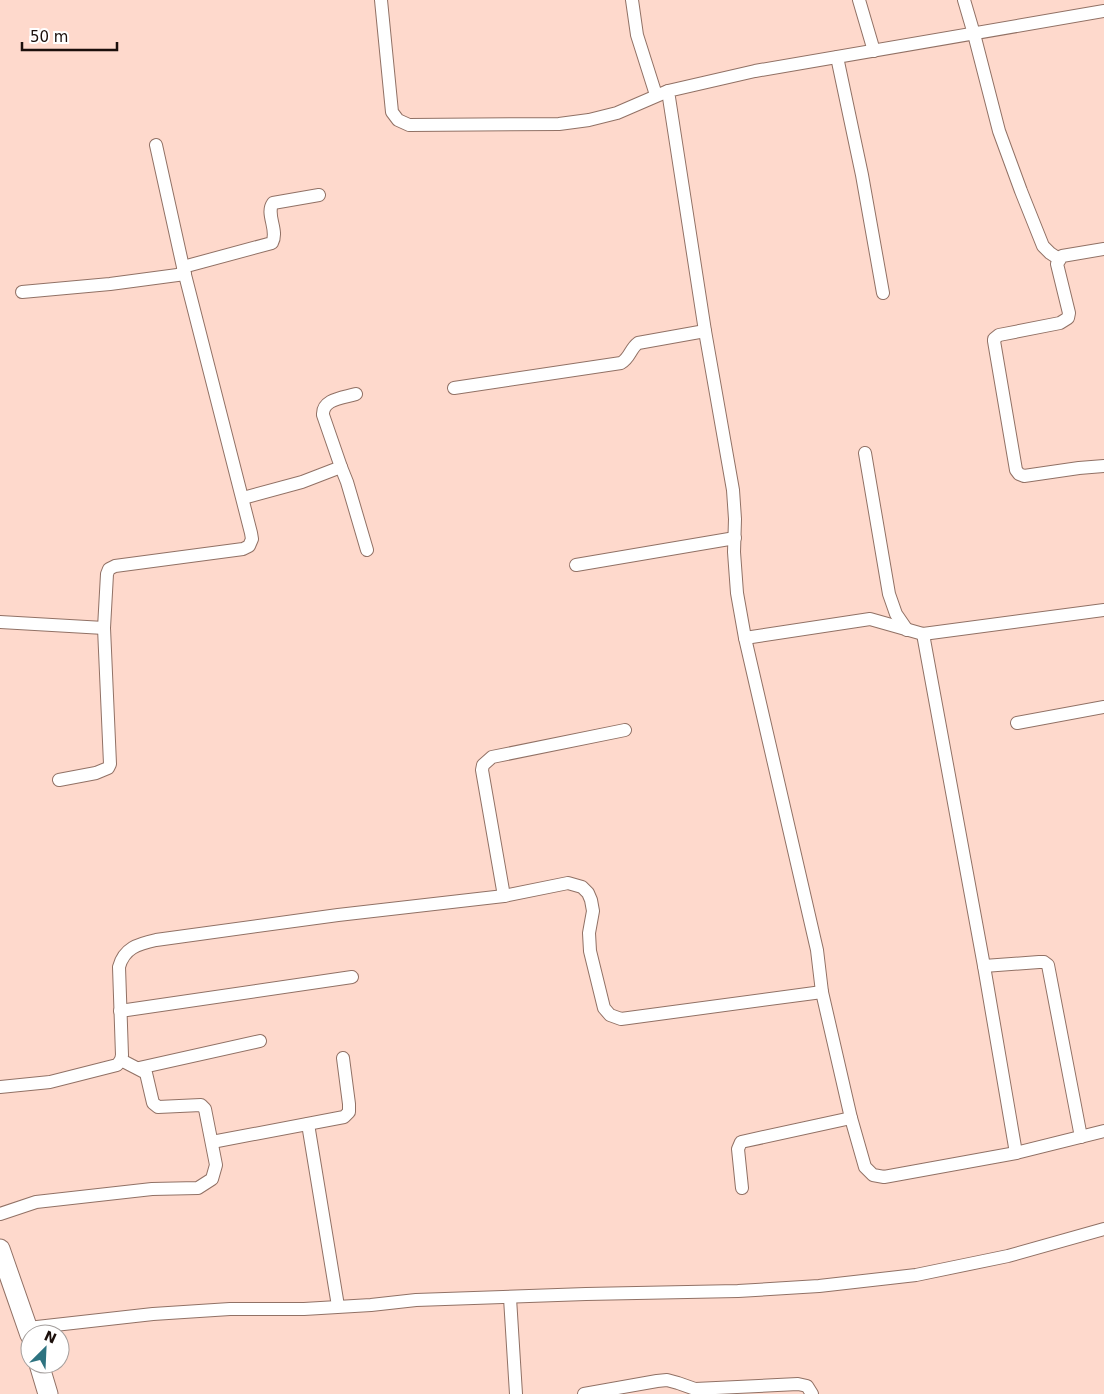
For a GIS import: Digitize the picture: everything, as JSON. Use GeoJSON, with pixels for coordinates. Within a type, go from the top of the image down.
{"type":"FeatureCollection","features":[{"type":"Feature","properties":{"kind":"main road"},"geometry":{"type":"LineString","coordinates":[[0,1249],[26,1324]]}},
{"type":"Feature","properties":{"kind":"main road"},"geometry":{"type":"LineString","coordinates":[[42,1374],[48,1394]]}},
{"type":"Feature","properties":{"kind":"street"},"geometry":{"type":"LineString","coordinates":[[381,0],[392,112],[398,120],[410,125],[534,125],[589,120],[617,113],[662,93],[755,71],[1104,11]]}},
{"type":"Feature","properties":{"kind":"street"},"geometry":{"type":"LineString","coordinates":[[632,0],[637,35],[662,93],[705,331],[733,490],[738,593],[745,638],[817,950],[822,992],[851,1118],[865,1167],[873,1175],[884,1177],[1016,1153],[1104,1131]]}},
{"type":"Feature","properties":{"kind":"street"},"geometry":{"type":"LineString","coordinates":[[859,0],[874,51]]}},
{"type":"Feature","properties":{"kind":"street"},"geometry":{"type":"LineString","coordinates":[[964,0],[999,131],[1021,191],[1043,246],[1059,258]]}},
{"type":"Feature","properties":{"kind":"street"},"geometry":{"type":"LineString","coordinates":[[838,57],[884,293]]}},
{"type":"Feature","properties":{"kind":"street"},"geometry":{"type":"LineString","coordinates":[[59,780],[96,773],[104,770],[110,764],[104,628],[107,574],[109,569],[115,566],[243,549],[249,546],[252,539],[184,270],[156,145]]}},
{"type":"Feature","properties":{"kind":"street"},"geometry":{"type":"LineString","coordinates":[[22,292],[110,284],[184,270],[272,243],[275,238],[270,208],[272,203],[319,195]]}},
{"type":"Feature","properties":{"kind":"street"},"geometry":{"type":"LineString","coordinates":[[1104,249],[1059,258],[1057,264],[1069,313],[1068,318],[1060,323],[999,335],[994,339],[1016,470],[1019,474],[1024,476],[1104,466]]}},
{"type":"Feature","properties":{"kind":"street"},"geometry":{"type":"LineString","coordinates":[[454,388],[621,363],[627,360],[633,346],[638,343],[705,331]]}},
{"type":"Feature","properties":{"kind":"street"},"geometry":{"type":"LineString","coordinates":[[356,394],[330,401],[322,409],[347,482],[367,550]]}},
{"type":"Feature","properties":{"kind":"street"},"geometry":{"type":"LineString","coordinates":[[865,453],[890,594],[896,614],[907,630]]}},
{"type":"Feature","properties":{"kind":"street"},"geometry":{"type":"LineString","coordinates":[[243,498],[302,482],[341,467]]}},
{"type":"Feature","properties":{"kind":"street"},"geometry":{"type":"LineString","coordinates":[[576,565],[735,538]]}},
{"type":"Feature","properties":{"kind":"street"},"geometry":{"type":"LineString","coordinates":[[745,638],[870,619],[923,634],[1104,610]]}},
{"type":"Feature","properties":{"kind":"street"},"geometry":{"type":"LineString","coordinates":[[0,622],[104,628]]}},
{"type":"Feature","properties":{"kind":"street"},"geometry":{"type":"LineString","coordinates":[[923,634],[1016,1153]]}},
{"type":"Feature","properties":{"kind":"street"},"geometry":{"type":"LineString","coordinates":[[1018,723],[1104,707]]}},
{"type":"Feature","properties":{"kind":"street"},"geometry":{"type":"LineString","coordinates":[[504,896],[482,770],[483,765],[492,757],[625,730]]}},
{"type":"Feature","properties":{"kind":"street"},"geometry":{"type":"LineString","coordinates":[[0,1087],[50,1082],[112,1067],[122,1060],[119,967],[121,958],[128,950],[138,944],[319,918],[504,896],[568,884],[582,887],[588,893],[593,911],[589,933],[590,950],[604,1008],[610,1015],[621,1020],[822,992]]}},
{"type":"Feature","properties":{"kind":"street"},"geometry":{"type":"LineString","coordinates":[[984,966],[1039,962],[1044,962],[1048,965],[1081,1137]]}},
{"type":"Feature","properties":{"kind":"street"},"geometry":{"type":"LineString","coordinates":[[120,1011],[352,977]]}},
{"type":"Feature","properties":{"kind":"street"},"geometry":{"type":"LineString","coordinates":[[139,1068],[260,1041]]}},
{"type":"Feature","properties":{"kind":"street"},"geometry":{"type":"LineString","coordinates":[[212,1142],[344,1117],[348,1112],[349,1104],[343,1058]]}},
{"type":"Feature","properties":{"kind":"street"},"geometry":{"type":"LineString","coordinates":[[0,1214],[36,1202],[152,1188],[198,1188],[212,1179],[216,1166],[206,1109],[200,1105],[158,1107],[153,1102],[147,1075],[139,1068],[122,1060]]}},
{"type":"Feature","properties":{"kind":"street"},"geometry":{"type":"LineString","coordinates":[[742,1188],[738,1149],[741,1142],[851,1118]]}},
{"type":"Feature","properties":{"kind":"street"},"geometry":{"type":"LineString","coordinates":[[308,1124],[338,1306]]}},
{"type":"Feature","properties":{"kind":"street"},"geometry":{"type":"LineString","coordinates":[[70,1326],[153,1314],[230,1309],[304,1309],[416,1300],[738,1291],[873,1281],[916,1275],[1008,1256],[1104,1229]]}},
{"type":"Feature","properties":{"kind":"street"},"geometry":{"type":"LineString","coordinates":[[510,1298],[516,1394]]}},
{"type":"Feature","properties":{"kind":"street"},"geometry":{"type":"LineString","coordinates":[[584,1394],[667,1380],[695,1389],[798,1384],[807,1386],[812,1394]]}}]}
